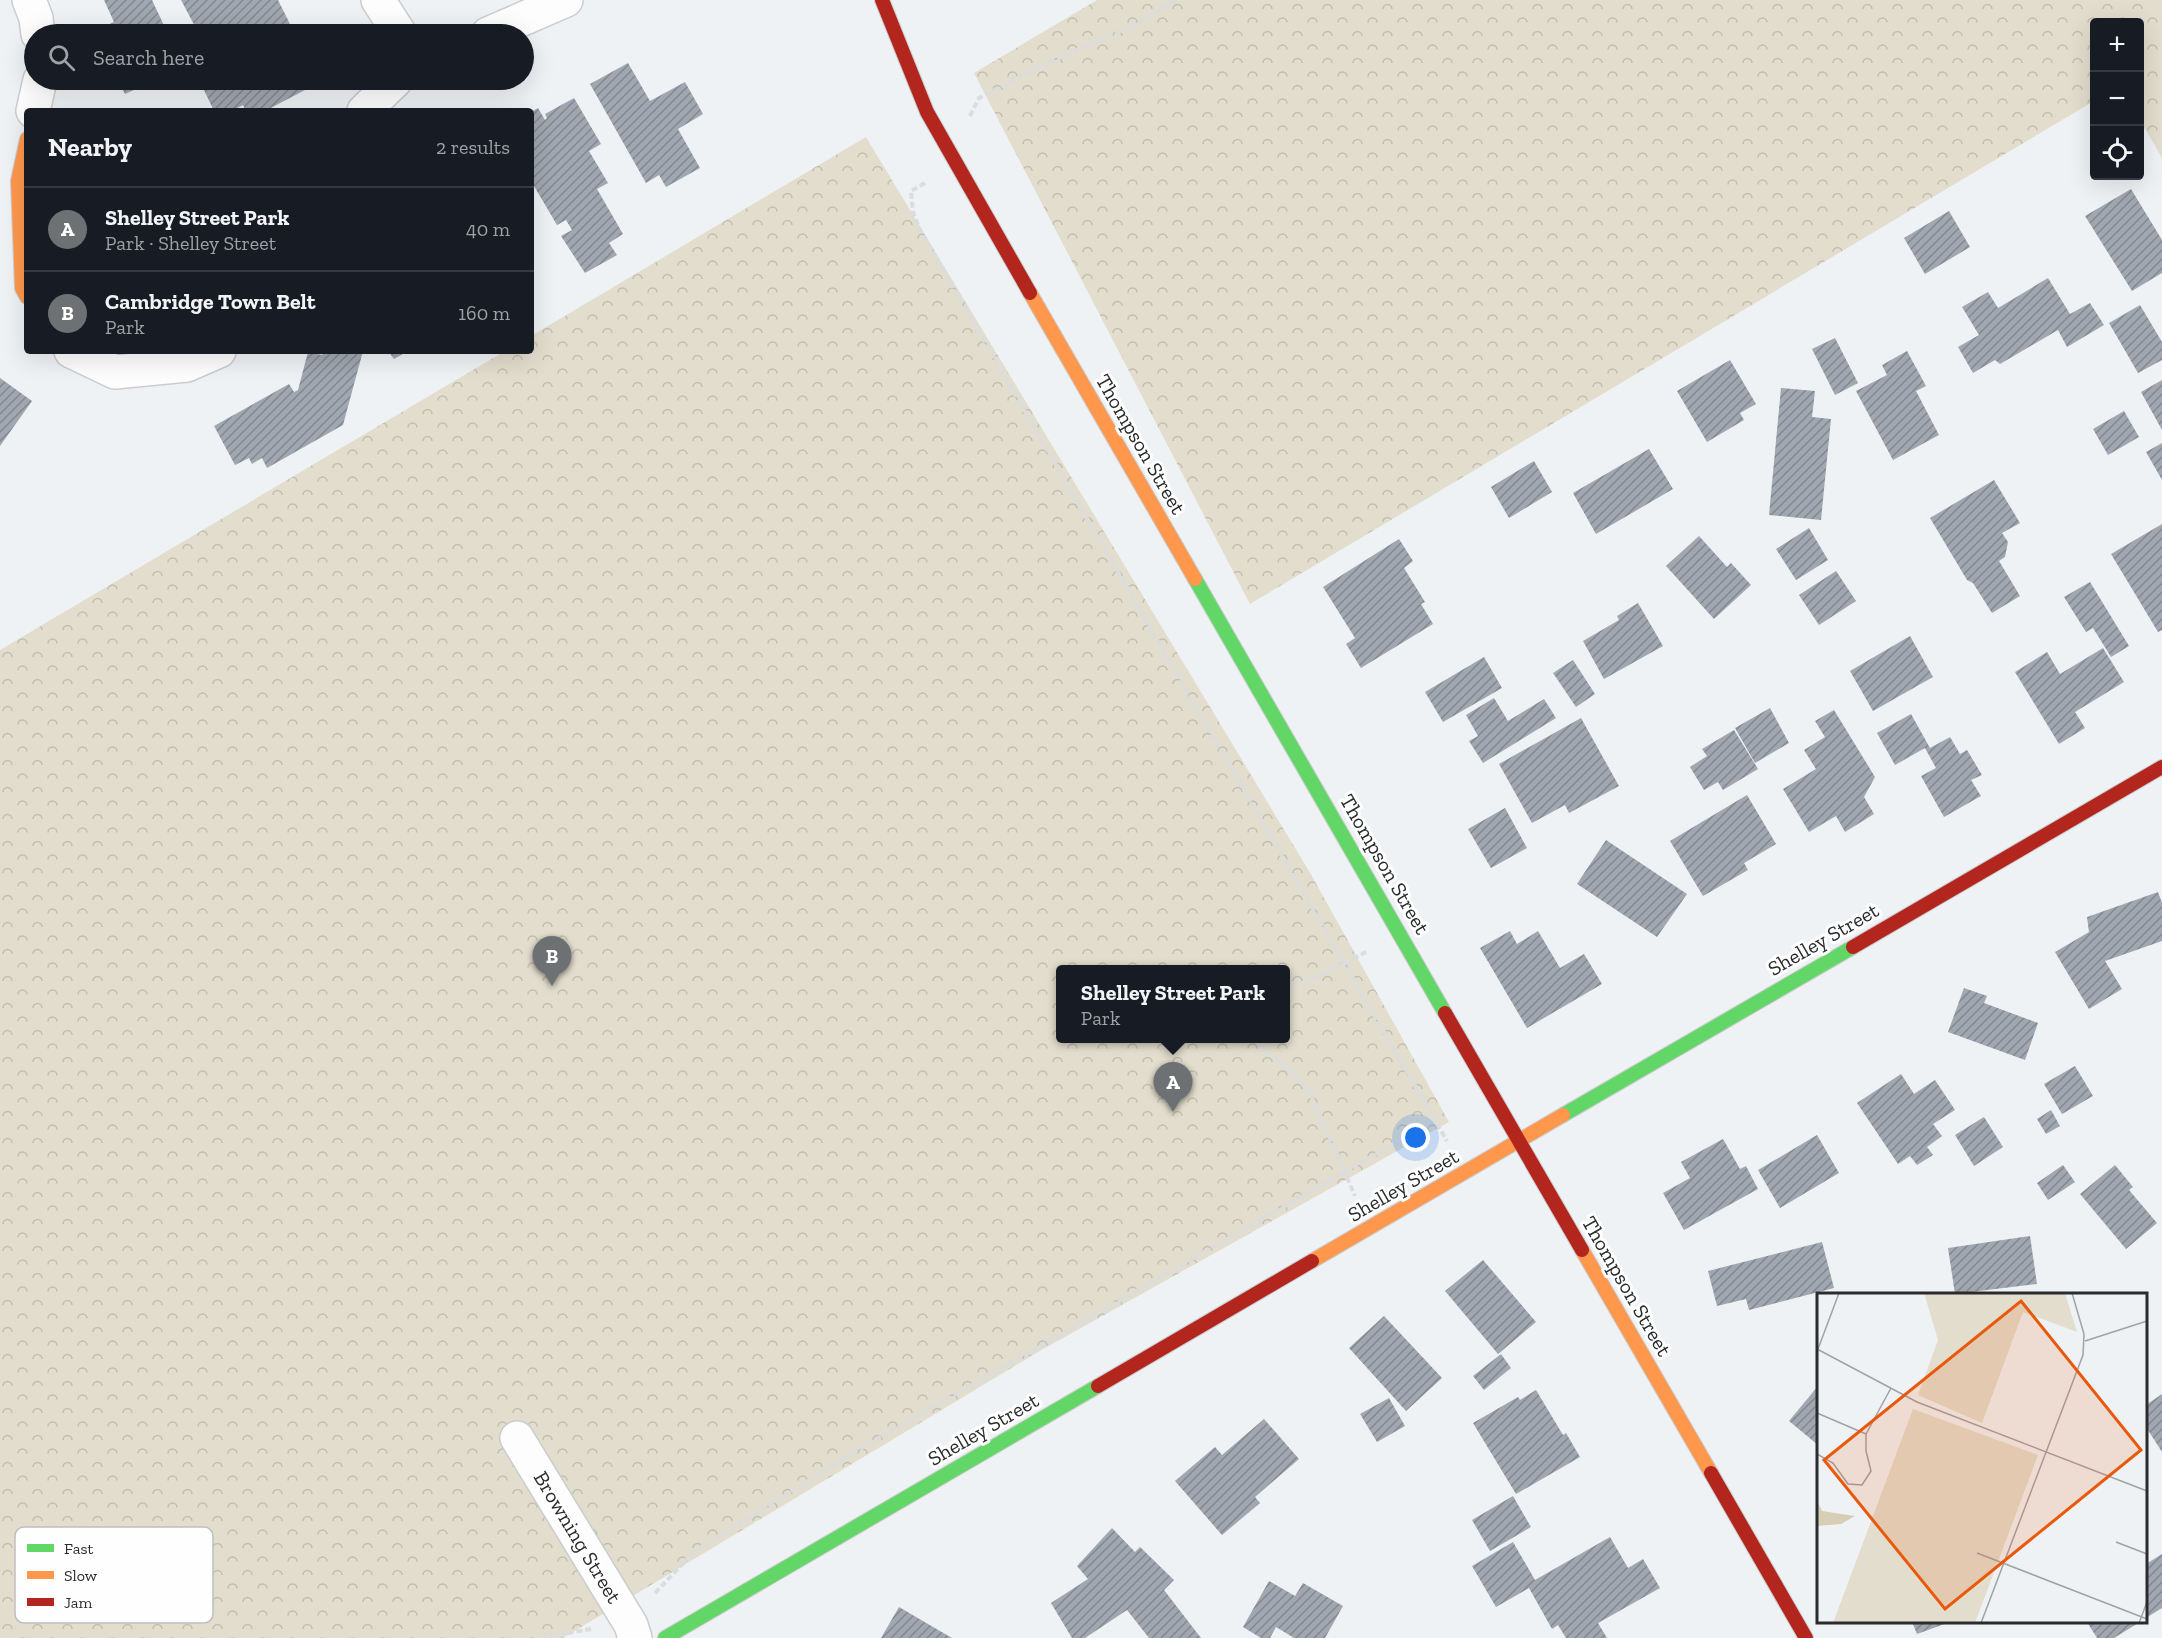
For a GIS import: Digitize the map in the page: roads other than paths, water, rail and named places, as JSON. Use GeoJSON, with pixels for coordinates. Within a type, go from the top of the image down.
{"type":"FeatureCollection","features":[{"type":"Feature","properties":{"kind":"street"},"geometry":{"type":"LineString","coordinates":[[29,0],[37,24]]}},
{"type":"Feature","properties":{"kind":"street"},"geometry":{"type":"LineString","coordinates":[[378,0],[394,24]]}},
{"type":"Feature","properties":{"kind":"street"},"geometry":{"type":"LineString","coordinates":[[512,24],[566,0]]}},
{"type":"Feature","properties":{"kind":"street","name":"Thompson Street"},"geometry":{"type":"LineString","coordinates":[[882,0],[927,112],[1806,1638]]}},
{"type":"Feature","properties":{"kind":"street"},"geometry":{"type":"LineString","coordinates":[[34,108],[38,90]]}},
{"type":"Feature","properties":{"kind":"street"},"geometry":{"type":"LineString","coordinates":[[367,108],[386,90]]}},
{"type":"Feature","properties":{"kind":"street"},"geometry":{"type":"LineString","coordinates":[[24,153],[18,181],[22,288],[24,292]]}},
{"type":"Feature","properties":{"kind":"street"},"geometry":{"type":"LineString","coordinates":[[77,354],[115,372],[188,365],[212,354]]}},
{"type":"Feature","properties":{"kind":"street","name":"Shelley Street"},"geometry":{"type":"LineString","coordinates":[[665,1638],[1370,1230],[1519,1140],[2162,766]]}},
{"type":"Feature","properties":{"kind":"street","name":"Browning Street"},"geometry":{"type":"LineString","coordinates":[[517,1438],[631,1625],[634,1638]]}},
{"type":"Feature","properties":{"kind":"place","name":"Cambridge Town Belt"},"geometry":{"type":"Point","coordinates":[552,986]}},
{"type":"Feature","properties":{"kind":"place","name":"Shelley Street Park"},"geometry":{"type":"Point","coordinates":[1173,1112]}}]}
